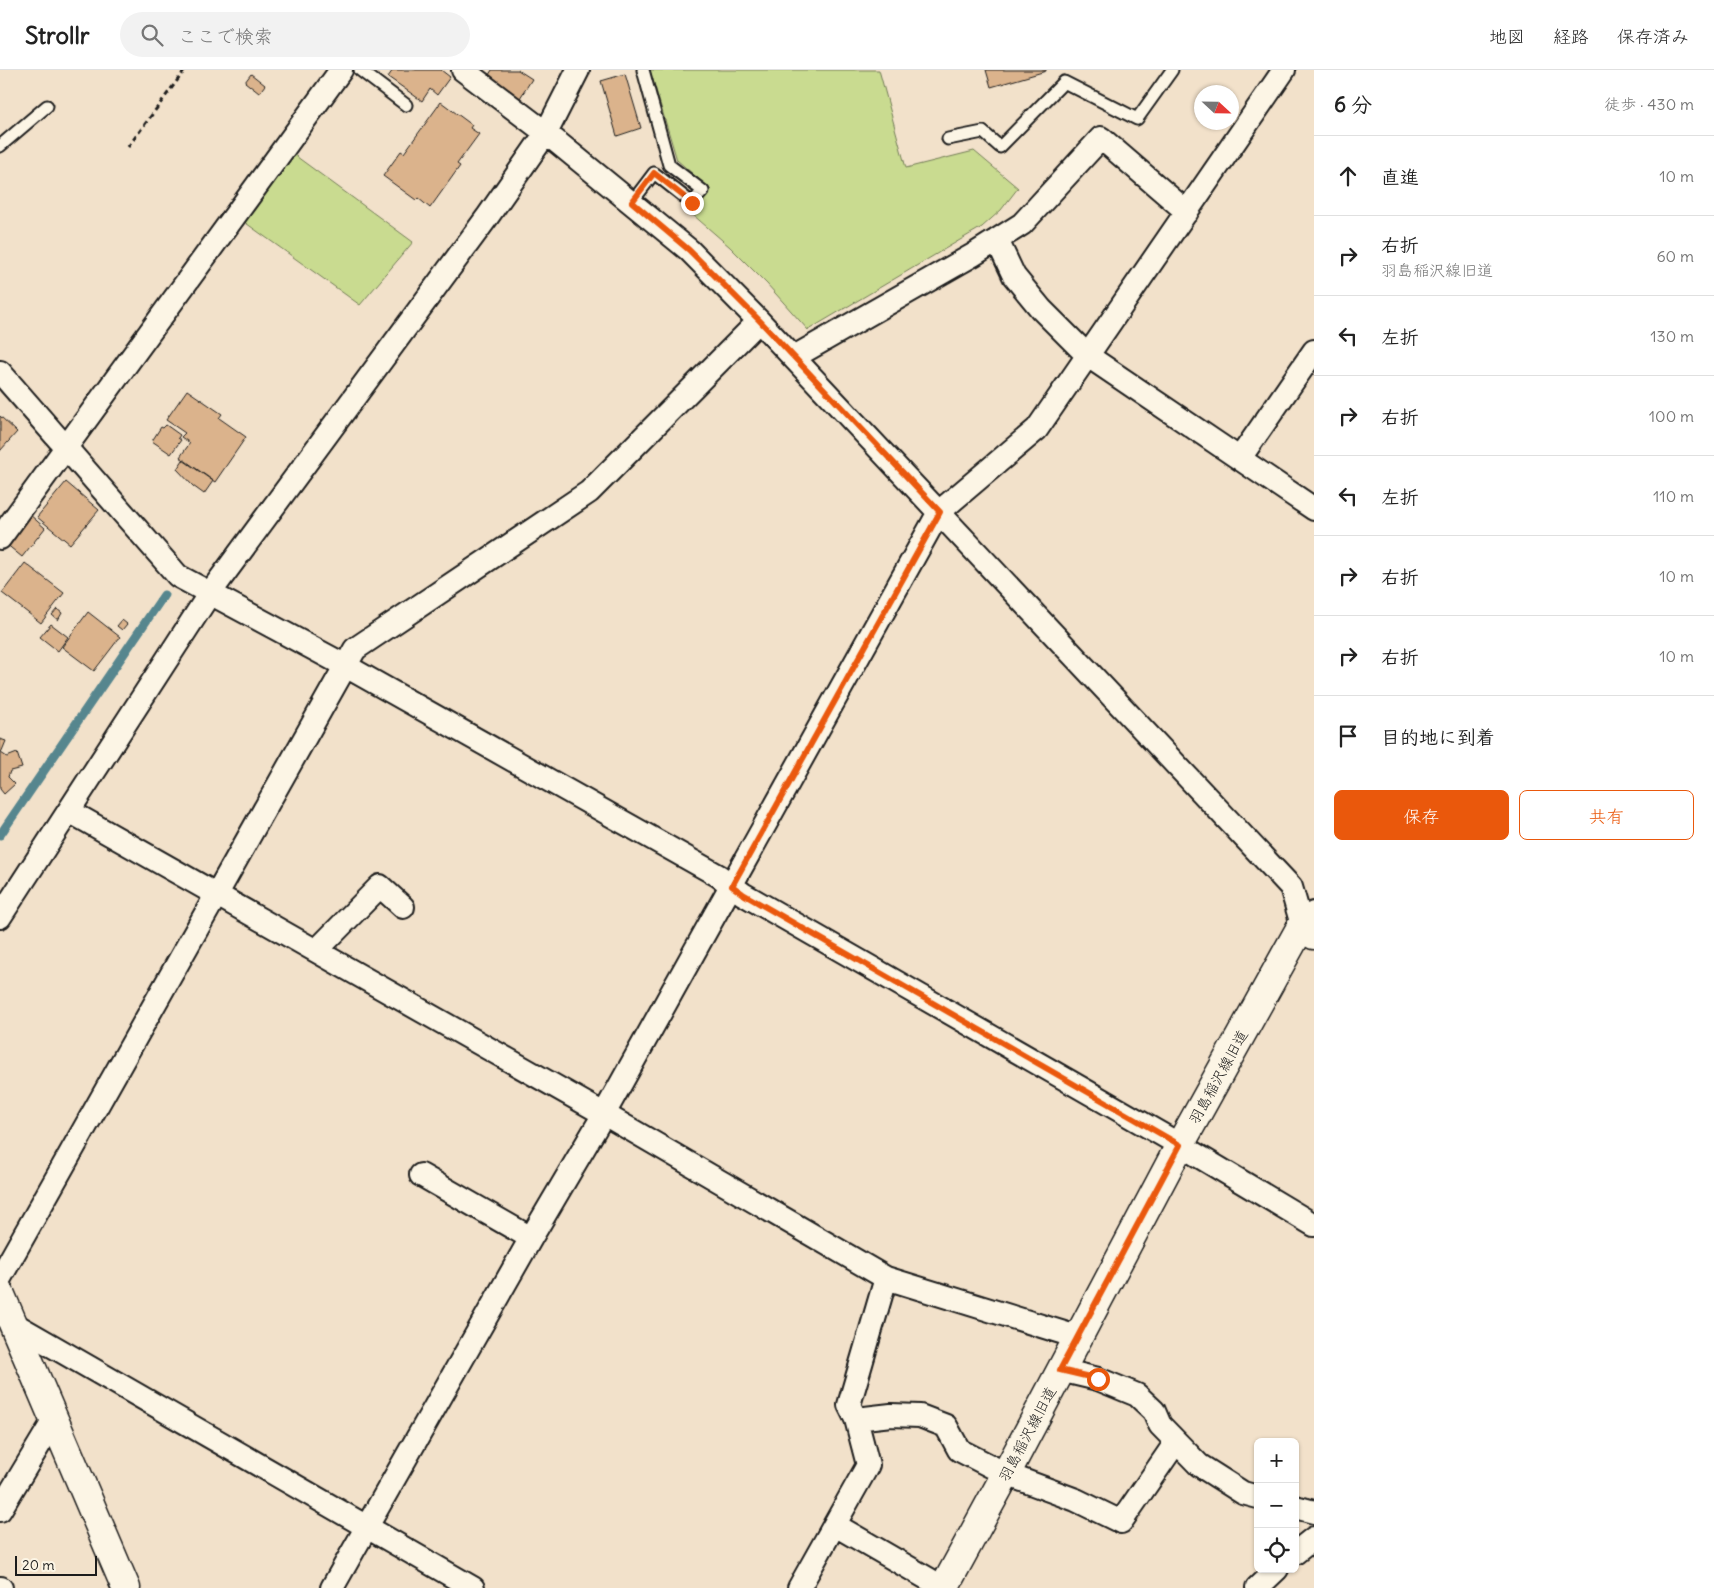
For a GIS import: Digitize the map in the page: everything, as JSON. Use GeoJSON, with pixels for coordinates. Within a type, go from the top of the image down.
{"type":"FeatureCollection","features":[{"type":"Feature","properties":{"kind":"street"},"geometry":{"type":"LineString","coordinates":[[0,538],[341,70]]}},
{"type":"Feature","properties":{"kind":"street"},"geometry":{"type":"LineString","coordinates":[[463,70],[632,202],[689,250],[759,320],[1291,886],[1310,924]]}},
{"type":"Feature","properties":{"kind":"street"},"geometry":{"type":"LineString","coordinates":[[0,917],[210,592],[357,395],[546,134],[578,70]]}},
{"type":"Feature","properties":{"kind":"street"},"geometry":{"type":"LineString","coordinates":[[332,1588],[531,1238],[604,1114],[940,512],[1037,429],[1284,70]]}},
{"type":"Feature","properties":{"kind":"street"},"geometry":{"type":"LineString","coordinates":[[794,357],[973,255],[1022,224],[1101,138],[1187,212]]}},
{"type":"Feature","properties":{"kind":"street"},"geometry":{"type":"LineString","coordinates":[[997,240],[1016,264],[1014,276],[1041,309],[1088,356],[1314,509]]}},
{"type":"Feature","properties":{"kind":"street"},"geometry":{"type":"LineString","coordinates":[[0,1278],[355,648],[589,492],[759,320]]}},
{"type":"Feature","properties":{"kind":"street"},"geometry":{"type":"LineString","coordinates":[[1240,458],[1314,351]]}},
{"type":"Feature","properties":{"kind":"street"},"geometry":{"type":"LineString","coordinates":[[0,372],[178,576],[344,665],[711,871],[743,894],[1180,1145],[1314,1225]]}},
{"type":"Feature","properties":{"kind":"street"},"geometry":{"type":"LineString","coordinates":[[69,812],[317,950],[886,1278],[1077,1337]]}},
{"type":"Feature","properties":{"kind":"street"},"geometry":{"type":"LineString","coordinates":[[317,950],[380,886],[403,907]]}},
{"type":"Feature","properties":{"kind":"street","name":"羽島稲沢線旧道"},"geometry":{"type":"LineString","coordinates":[[944,1588],[1180,1145],[1310,924]]}},
{"type":"Feature","properties":{"kind":"street"},"geometry":{"type":"LineString","coordinates":[[421,1175],[531,1238]]}},
{"type":"Feature","properties":{"kind":"street"},"geometry":{"type":"LineString","coordinates":[[799,1588],[868,1465],[856,1419],[849,1405],[886,1278]]}},
{"type":"Feature","properties":{"kind":"street"},"geometry":{"type":"LineString","coordinates":[[0,1293],[126,1588]]}},
{"type":"Feature","properties":{"kind":"street"},"geometry":{"type":"LineString","coordinates":[[14,1324],[473,1588]]}},
{"type":"Feature","properties":{"kind":"street"},"geometry":{"type":"LineString","coordinates":[[1060,1370],[1098,1379],[1137,1395],[1154,1411],[1160,1425],[1199,1465],[1243,1493],[1254,1496]]}},
{"type":"Feature","properties":{"kind":"street"},"geometry":{"type":"LineString","coordinates":[[856,1419],[891,1415],[920,1416],[946,1426],[959,1450],[1006,1474],[1076,1500],[1121,1522],[1176,1442]]}},
{"type":"Feature","properties":{"kind":"street"},"geometry":{"type":"LineString","coordinates":[[0,1510],[54,1420]]}},
{"type":"Feature","properties":{"kind":"street"},"geometry":{"type":"LineString","coordinates":[[1299,1508],[1314,1512]]}},
{"type":"Feature","properties":{"kind":"street"},"geometry":{"type":"LineString","coordinates":[[835,1525],[944,1588]]}},
{"type":"Feature","properties":{"kind":"street"},"geometry":{"type":"LineString","coordinates":[[1299,1550],[1314,1538]]}},
{"type":"Feature","properties":{"kind":"street"},"geometry":{"type":"LineString","coordinates":[[1257,1588],[1273,1573]]}},
{"type":"Feature","properties":{"kind":"lane"},"geometry":{"type":"LineString","coordinates":[[360,70],[406,105]]}},
{"type":"Feature","properties":{"kind":"lane"},"geometry":{"type":"LineString","coordinates":[[632,202],[654,173],[692,203],[703,191],[669,165],[643,70]]}},
{"type":"Feature","properties":{"kind":"lane"},"geometry":{"type":"LineString","coordinates":[[948,140],[983,132],[1000,147],[1064,82],[1137,119],[1172,70]]}},
{"type":"Feature","properties":{"kind":"lane"},"geometry":{"type":"LineString","coordinates":[[0,146],[47,106]]}},
{"type":"Feature","properties":{"kind":"path"},"geometry":{"type":"LineString","coordinates":[[128,147],[185,70]]}},
{"type":"Feature","properties":{"kind":"green space"},"geometry":{"type":"Polygon","coordinates":[[[650,70],[879,70],[906,168],[974,151],[1018,188],[1001,210],[982,227],[808,330],[767,284],[730,247],[692,214],[711,190],[677,160],[650,70]]]}},
{"type":"Feature","properties":{"kind":"green space"},"geometry":{"type":"Polygon","coordinates":[[[293,154],[413,242],[360,305],[243,221],[293,154]]]}},
{"type":"Feature","properties":{"kind":"building"},"geometry":{"type":"Polygon","coordinates":[[[393,70],[441,70],[450,77],[437,95],[430,89],[422,101],[388,77],[393,70]]]}},
{"type":"Feature","properties":{"kind":"building"},"geometry":{"type":"Polygon","coordinates":[[[492,70],[518,70],[532,79],[520,98],[487,78],[492,70]]]}},
{"type":"Feature","properties":{"kind":"building"},"geometry":{"type":"Polygon","coordinates":[[[986,70],[1046,70],[1046,71],[991,87],[986,70]]]}},
{"type":"Feature","properties":{"kind":"building"},"geometry":{"type":"Polygon","coordinates":[[[251,74],[265,85],[259,93],[245,82],[251,74]]]}},
{"type":"Feature","properties":{"kind":"building"},"geometry":{"type":"Polygon","coordinates":[[[625,74],[641,128],[617,136],[601,81],[625,74]]]}},
{"type":"Feature","properties":{"kind":"building"},"geometry":{"type":"Polygon","coordinates":[[[441,102],[472,125],[470,128],[479,134],[457,164],[460,166],[430,208],[418,198],[416,200],[383,176],[401,151],[404,153],[441,102]]]}},
{"type":"Feature","properties":{"kind":"building"},"geometry":{"type":"Polygon","coordinates":[[[187,390],[222,414],[219,418],[246,437],[215,482],[180,457],[190,443],[181,437],[185,433],[166,420],[187,390]]]}},
{"type":"Feature","properties":{"kind":"building"},"geometry":{"type":"Polygon","coordinates":[[[0,416],[17,432],[0,451],[0,416]]]}},
{"type":"Feature","properties":{"kind":"building"},"geometry":{"type":"Polygon","coordinates":[[[166,425],[180,435],[178,438],[181,440],[171,454],[152,441],[161,427],[163,428],[166,425]]]}},
{"type":"Feature","properties":{"kind":"building"},"geometry":{"type":"Polygon","coordinates":[[[183,460],[213,481],[204,494],[193,486],[177,469],[183,460]]]}},
{"type":"Feature","properties":{"kind":"building"},"geometry":{"type":"Polygon","coordinates":[[[66,482],[99,510],[70,544],[37,517],[66,482]]]}},
{"type":"Feature","properties":{"kind":"building"},"geometry":{"type":"Polygon","coordinates":[[[29,514],[45,528],[22,557],[5,543],[29,514]]]}},
{"type":"Feature","properties":{"kind":"building"},"geometry":{"type":"Polygon","coordinates":[[[25,563],[64,593],[41,623],[2,593],[25,563]]]}},
{"type":"Feature","properties":{"kind":"building"},"geometry":{"type":"Polygon","coordinates":[[[57,609],[62,613],[58,620],[52,615],[57,609]]]}},
{"type":"Feature","properties":{"kind":"building"},"geometry":{"type":"Polygon","coordinates":[[[88,612],[120,637],[94,671],[62,647],[88,612]]]}},
{"type":"Feature","properties":{"kind":"building"},"geometry":{"type":"Polygon","coordinates":[[[122,620],[127,624],[122,630],[117,626],[122,620]]]}},
{"type":"Feature","properties":{"kind":"building"},"geometry":{"type":"Polygon","coordinates":[[[51,624],[68,637],[58,651],[40,637],[51,624]]]}},
{"type":"Feature","properties":{"kind":"building"},"geometry":{"type":"Polygon","coordinates":[[[0,739],[6,741],[1,753],[7,757],[17,753],[22,768],[10,771],[8,777],[15,784],[4,794],[0,789],[0,739]]]}},
{"type":"Feature","properties":{"kind":"waterway"},"geometry":{"type":"LineString","coordinates":[[0,835],[164,595]]}},
{"type":"Feature","properties":{"kind":"route"},"geometry":{"type":"LineString","coordinates":[[692,203],[654,173],[632,202],[689,250],[759,320],[940,512],[732,886],[1180,1145],[1060,1370],[1098,1379]]}}]}
